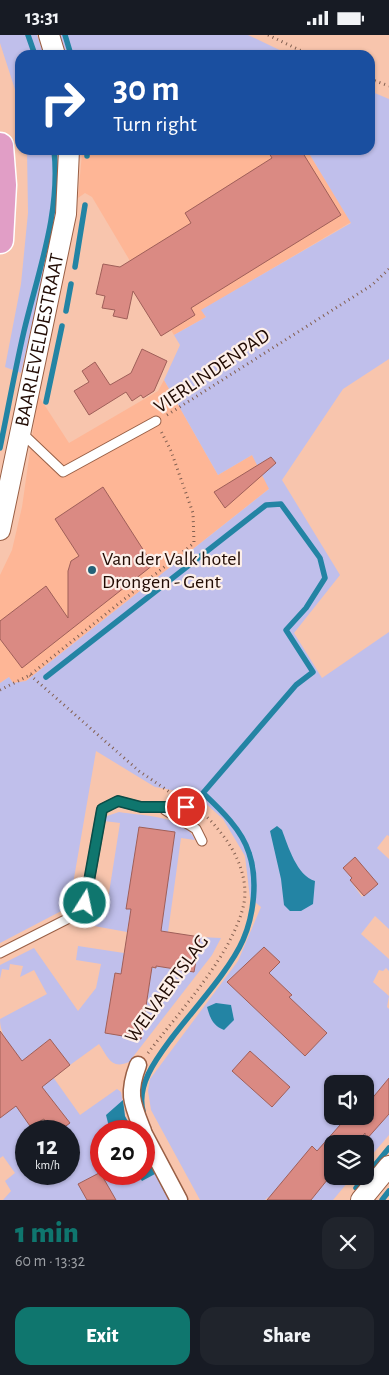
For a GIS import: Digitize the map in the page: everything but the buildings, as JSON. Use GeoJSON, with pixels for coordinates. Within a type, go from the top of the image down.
{"type":"FeatureCollection","features":[{"type":"Feature","properties":{"kind":"main road"},"geometry":{"type":"LineString","coordinates":[[0,146],[3,185],[0,240]]}},
{"type":"Feature","properties":{"kind":"street"},"geometry":{"type":"LineString","coordinates":[[49,35],[54,50]]}},
{"type":"Feature","properties":{"kind":"street","name":"BAARLEVELDESTRAAT"},"geometry":{"type":"LineString","coordinates":[[0,530],[66,214],[69,155]]}},
{"type":"Feature","properties":{"kind":"street","name":"WELVAERTSLAG"},"geometry":{"type":"LineString","coordinates":[[138,1065],[131,1083],[134,1108],[138,1120]]}},
{"type":"Feature","properties":{"kind":"street","name":"WELVAERTSLAG"},"geometry":{"type":"LineString","coordinates":[[155,1155],[179,1200]]}},
{"type":"Feature","properties":{"kind":"street"},"geometry":{"type":"LineString","coordinates":[[361,1200],[389,1166]]}},
{"type":"Feature","properties":{"kind":"lane"},"geometry":{"type":"LineString","coordinates":[[21,431],[63,472],[156,421]]}},
{"type":"Feature","properties":{"kind":"lane"},"geometry":{"type":"LineString","coordinates":[[0,953],[81,912],[85,903],[102,809],[118,801],[141,807],[190,807]]}},
{"type":"Feature","properties":{"kind":"lane"},"geometry":{"type":"LineString","coordinates":[[162,808],[196,829],[202,841]]}},
{"type":"Feature","properties":{"kind":"path"},"geometry":{"type":"LineString","coordinates":[[268,35],[300,50]]}},
{"type":"Feature","properties":{"kind":"path"},"geometry":{"type":"LineString","coordinates":[[375,81],[389,86]]}},
{"type":"Feature","properties":{"kind":"path","name":"VIERLINDENPAD"},"geometry":{"type":"LineString","coordinates":[[0,690],[30,675],[194,543],[193,513],[171,451],[156,421],[372,285],[389,269]]}},
{"type":"Feature","properties":{"kind":"path"},"geometry":{"type":"LineString","coordinates":[[30,675],[139,771],[178,797]]}},
{"type":"Feature","properties":{"kind":"path"},"geometry":{"type":"LineString","coordinates":[[190,807],[201,813]]}},
{"type":"Feature","properties":{"kind":"path","name":"WELVAERTSLAG"},"geometry":{"type":"LineString","coordinates":[[138,1065],[222,955],[244,903],[243,881],[236,854],[216,827],[201,813],[190,807]]}},
{"type":"Feature","properties":{"kind":"shaded area"},"geometry":{"type":"Polygon","coordinates":[[[0,35],[37,35],[42,50],[15,50],[15,90],[0,43],[0,35]]]}},
{"type":"Feature","properties":{"kind":"shaded area"},"geometry":{"type":"Polygon","coordinates":[[[60,35],[248,35],[280,50],[64,50],[60,35]]]}},
{"type":"Feature","properties":{"kind":"shaded area"},"geometry":{"type":"Polygon","coordinates":[[[375,93],[389,99],[389,359],[343,389],[282,480],[340,575],[294,633],[322,678],[389,632],[389,836],[387,835],[377,848],[389,859],[389,929],[375,916],[361,934],[389,959],[389,971],[386,968],[383,971],[379,970],[373,982],[389,996],[387,1007],[389,1009],[389,1078],[381,1088],[389,1095],[389,1135],[374,1152],[374,1135],[364,1135],[383,1120],[374,1112],[374,1075],[324,1075],[324,1125],[340,1125],[332,1135],[324,1135],[324,1157],[312,1147],[272,1200],[268,1197],[265,1200],[200,1200],[151,1110],[148,1091],[150,1079],[238,961],[261,907],[250,898],[245,856],[223,819],[204,802],[188,793],[155,787],[96,751],[69,907],[0,943],[0,683],[9,677],[13,683],[26,681],[269,489],[252,455],[218,475],[164,380],[180,345],[174,335],[206,317],[201,310],[351,223],[310,155],[375,155],[375,93]],[[355,857],[343,868],[352,878],[350,880],[362,897],[378,884],[355,857]]]}},
{"type":"Feature","properties":{"kind":"shaded area"},"geometry":{"type":"Polygon","coordinates":[[[27,155],[60,155],[58,209],[21,373],[5,367],[21,284],[28,213],[27,155]]]}},
{"type":"Feature","properties":{"kind":"shaded area"},"geometry":{"type":"Polygon","coordinates":[[[82,155],[310,155],[351,222],[202,310],[206,317],[174,335],[92,197],[85,193],[78,198],[82,155]]]}},
{"type":"Feature","properties":{"kind":"shaded area"},"geometry":{"type":"Polygon","coordinates":[[[164,380],[218,475],[252,455],[270,488],[26,681],[13,683],[9,677],[0,683],[0,575],[12,550],[22,507],[38,395],[69,443],[158,391],[164,380]]]}},
{"type":"Feature","properties":{"kind":"shaded area"},"geometry":{"type":"Polygon","coordinates":[[[119,812],[173,821],[190,832],[195,840],[181,838],[168,932],[161,931],[161,928],[174,832],[139,827],[127,908],[137,910],[132,925],[128,925],[127,932],[83,924],[85,914],[91,910],[106,912],[120,823],[104,821],[107,816],[119,812]]]}},
{"type":"Feature","properties":{"kind":"shaded area"},"geometry":{"type":"Polygon","coordinates":[[[277,826],[282,830],[298,867],[315,881],[313,904],[301,911],[290,911],[284,905],[281,879],[270,831],[277,826]]]}},
{"type":"Feature","properties":{"kind":"shaded area"},"geometry":{"type":"Polygon","coordinates":[[[200,937],[221,938],[212,955],[129,1062],[123,1064],[114,1063],[108,1058],[99,1044],[70,1065],[50,1039],[20,1063],[4,1036],[0,1019],[47,994],[34,970],[20,977],[23,966],[10,964],[9,970],[2,969],[0,979],[0,965],[34,948],[78,1011],[96,988],[101,964],[76,960],[78,946],[124,953],[125,975],[115,973],[105,1033],[141,1039],[150,980],[148,979],[150,967],[155,968],[156,966],[194,971],[200,937]]]}},
{"type":"Feature","properties":{"kind":"shaded area"},"geometry":{"type":"Polygon","coordinates":[[[216,1003],[231,1005],[234,1020],[224,1030],[215,1024],[208,1011],[207,1007],[216,1003]]]}},
{"type":"Feature","properties":{"kind":"shaded area"},"geometry":{"type":"Polygon","coordinates":[[[53,1077],[80,1115],[117,1089],[121,1092],[127,1120],[90,1120],[90,1185],[155,1185],[155,1173],[169,1200],[3,1200],[11,1191],[5,1181],[15,1173],[15,1185],[80,1185],[80,1120],[68,1120],[50,1097],[39,1089],[53,1077]]]}},
{"type":"Feature","properties":{"kind":"shaded area"},"geometry":{"type":"Polygon","coordinates":[[[24,1099],[23,1116],[26,1120],[15,1120],[15,1173],[3,1156],[0,1158],[0,1118],[24,1099]]]}},
{"type":"Feature","properties":{"kind":"shaded area"},"geometry":{"type":"Polygon","coordinates":[[[123,1100],[127,1120],[107,1120],[106,1115],[123,1100]]]}},
{"type":"Feature","properties":{"kind":"shaded area"},"geometry":{"type":"Polygon","coordinates":[[[324,1184],[346,1185],[333,1200],[311,1200],[324,1184]]]}},
{"type":"Feature","properties":{"kind":"waterway"},"geometry":{"type":"LineString","coordinates":[[28,35],[33,50]]}},
{"type":"Feature","properties":{"kind":"waterway"},"geometry":{"type":"LineString","coordinates":[[65,35],[70,50]]}},
{"type":"Feature","properties":{"kind":"waterway"},"geometry":{"type":"LineString","coordinates":[[0,448],[21,346],[47,242],[54,196],[54,155]]}},
{"type":"Feature","properties":{"kind":"waterway"},"geometry":{"type":"LineString","coordinates":[[75,267],[85,205]]}},
{"type":"Feature","properties":{"kind":"waterway"},"geometry":{"type":"LineString","coordinates":[[66,311],[71,284]]}},
{"type":"Feature","properties":{"kind":"waterway"},"geometry":{"type":"LineString","coordinates":[[46,402],[62,326]]}},
{"type":"Feature","properties":{"kind":"waterway"},"geometry":{"type":"LineString","coordinates":[[46,677],[266,505],[281,504],[320,558],[325,578],[306,608],[286,630],[313,672],[296,685],[203,793],[224,813],[236,828],[249,853],[252,863],[254,897],[247,930],[229,964],[154,1063],[142,1091],[143,1111]]}},
{"type":"Feature","properties":{"kind":"waterway"},"geometry":{"type":"LineString","coordinates":[[356,1188],[389,1148]]}},
{"type":"Feature","properties":{"kind":"waterway"},"geometry":{"type":"LineString","coordinates":[[382,1200],[389,1191]]}},
{"type":"Feature","properties":{"kind":"place","name":"Van der Valk hotel Drongen - Gent"},"geometry":{"type":"Point","coordinates":[92,570]}},
{"type":"Feature","properties":{"kind":"route"},"geometry":{"type":"LineString","coordinates":[[85,903],[102,809],[118,801],[141,807],[171,809],[186,807]]}}]}
